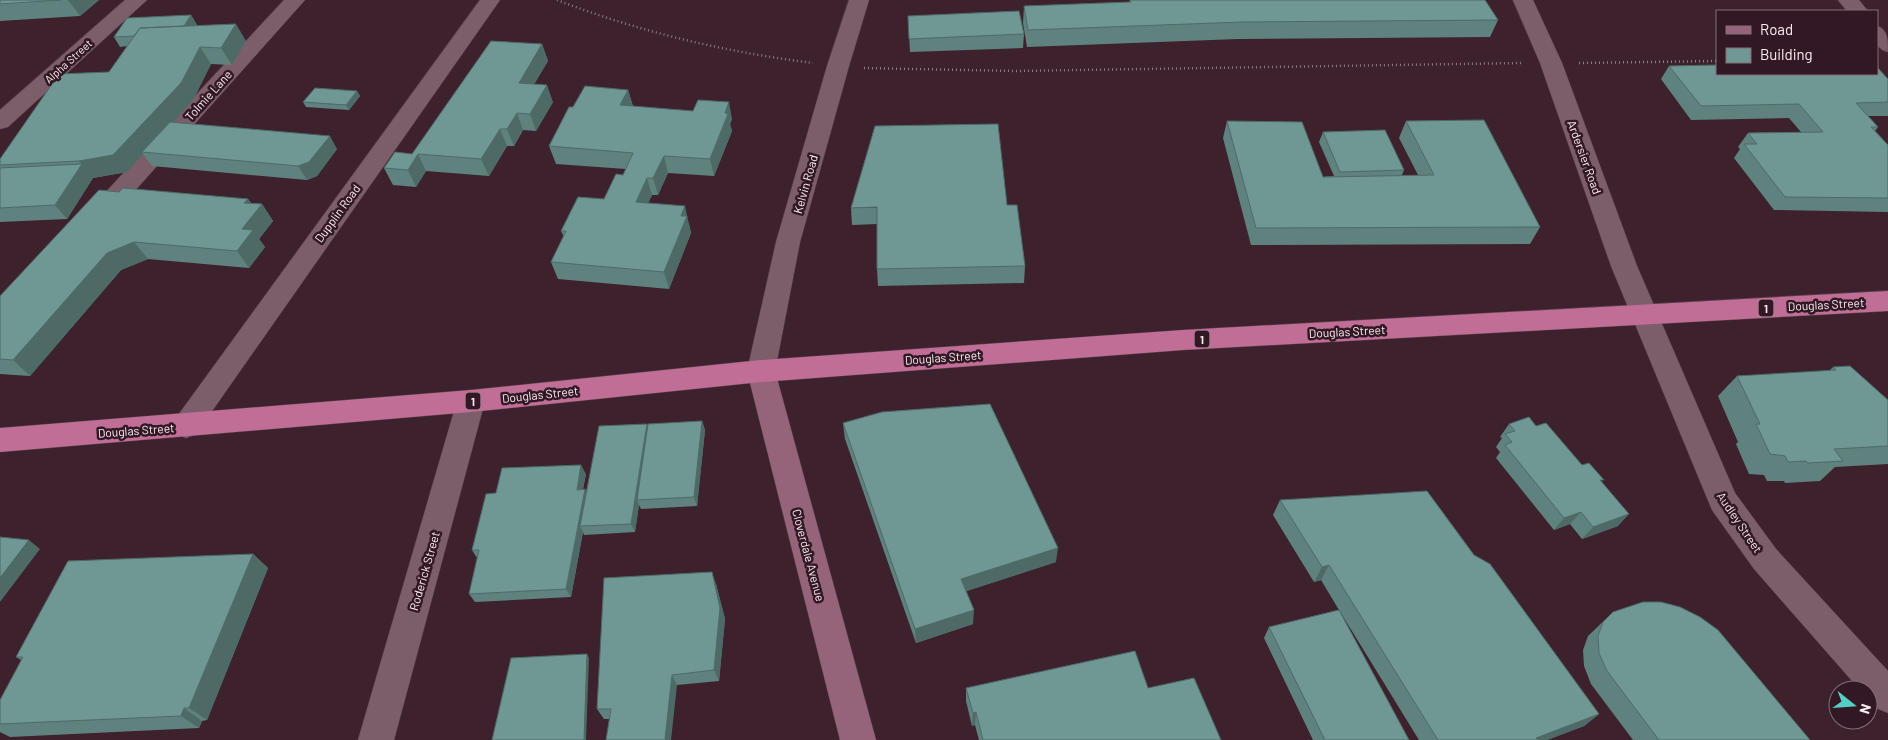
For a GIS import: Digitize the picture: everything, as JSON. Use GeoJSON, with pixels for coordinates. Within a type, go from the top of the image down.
{"type":"FeatureCollection","features":[{"type":"Feature","properties":{"kind":"highway","name":"Douglas Street"},"geometry":{"type":"LineString","coordinates":[[0,440],[471,401],[761,371],[1183,340],[1888,301]]}},
{"type":"Feature","properties":{"kind":"main road","name":"Cloverdale Avenue"},"geometry":{"type":"LineString","coordinates":[[761,371],[858,740]]}},
{"type":"Feature","properties":{"kind":"street","name":"Alpha Street"},"geometry":{"type":"LineString","coordinates":[[0,122],[137,0]]}},
{"type":"Feature","properties":{"kind":"street","name":"Tolmie Lane"},"geometry":{"type":"LineString","coordinates":[[87,228],[295,0]]}},
{"type":"Feature","properties":{"kind":"street","name":"Dupplin Road"},"geometry":{"type":"LineString","coordinates":[[186,426],[490,0]]}},
{"type":"Feature","properties":{"kind":"street","name":"Kelvin Road"},"geometry":{"type":"LineString","coordinates":[[761,371],[788,242],[838,66],[859,0]]}},
{"type":"Feature","properties":{"kind":"street","name":"Ardersier Road"},"geometry":{"type":"LineString","coordinates":[[1523,0],[1551,63],[1621,259],[1645,314]]}},
{"type":"Feature","properties":{"kind":"street"},"geometry":{"type":"LineString","coordinates":[[1848,0],[1857,10]]}},
{"type":"Feature","properties":{"kind":"street"},"geometry":{"type":"LineString","coordinates":[[1878,33],[1888,46]]}},
{"type":"Feature","properties":{"kind":"street","name":"Audley Street"},"geometry":{"type":"LineString","coordinates":[[1645,314],[1723,501],[1765,558],[1888,696]]}},
{"type":"Feature","properties":{"kind":"street","name":"Roderick Street"},"geometry":{"type":"LineString","coordinates":[[376,740],[471,401]]}},
{"type":"Feature","properties":{"kind":"path"},"geometry":{"type":"LineString","coordinates":[[558,0],[596,16],[685,41],[777,58],[838,66],[891,70],[1016,71],[1716,61]]}},
{"type":"Feature","properties":{"kind":"building"},"geometry":{"type":"Polygon","coordinates":[[[0,0],[61,0],[0,4],[0,0]]]}},
{"type":"Feature","properties":{"kind":"building"},"geometry":{"type":"Polygon","coordinates":[[[1130,0],[1485,0],[1498,20],[1242,22],[1028,30],[1024,6],[1131,2],[1130,0]]]}},
{"type":"Feature","properties":{"kind":"building"},"geometry":{"type":"Polygon","coordinates":[[[1019,11],[1024,34],[909,39],[908,16],[1019,11]]]}},
{"type":"Feature","properties":{"kind":"building"},"geometry":{"type":"Polygon","coordinates":[[[191,15],[184,26],[140,28],[134,36],[114,37],[127,18],[191,15]]]}},
{"type":"Feature","properties":{"kind":"building"},"geometry":{"type":"Polygon","coordinates":[[[236,24],[221,48],[200,47],[181,83],[113,155],[79,161],[0,165],[0,159],[59,74],[109,72],[140,28],[236,24]]]}},
{"type":"Feature","properties":{"kind":"building"},"geometry":{"type":"Polygon","coordinates":[[[491,41],[542,44],[519,83],[547,85],[530,114],[517,113],[507,129],[500,129],[481,159],[418,154],[408,170],[384,168],[395,152],[412,154],[491,41]]]}},
{"type":"Feature","properties":{"kind":"building"},"geometry":{"type":"Polygon","coordinates":[[[1716,65],[1716,75],[1878,75],[1878,68],[1888,79],[1888,102],[1856,103],[1878,127],[1871,127],[1888,145],[1888,198],[1785,197],[1744,144],[1757,144],[1748,133],[1823,132],[1799,104],[1701,106],[1669,66],[1716,65]]]}},
{"type":"Feature","properties":{"kind":"building"},"geometry":{"type":"Polygon","coordinates":[[[585,86],[628,90],[620,105],[693,111],[698,100],[729,102],[725,113],[728,114],[710,159],[664,156],[653,178],[647,178],[636,202],[685,206],[681,216],[687,216],[664,272],[551,262],[566,231],[561,231],[578,197],[604,199],[616,174],[623,175],[633,153],[549,146],[569,107],[573,107],[585,86]]]}},
{"type":"Feature","properties":{"kind":"building"},"geometry":{"type":"Polygon","coordinates":[[[315,88],[357,91],[346,105],[303,102],[315,88]]]}},
{"type":"Feature","properties":{"kind":"building"},"geometry":{"type":"Polygon","coordinates":[[[1484,120],[1540,227],[1256,228],[1227,121],[1302,122],[1323,177],[1434,175],[1406,121],[1484,120]]]}},
{"type":"Feature","properties":{"kind":"building"},"geometry":{"type":"Polygon","coordinates":[[[170,122],[330,136],[309,162],[298,166],[142,152],[170,122]]]}},
{"type":"Feature","properties":{"kind":"building"},"geometry":{"type":"Polygon","coordinates":[[[998,124],[1007,205],[1017,205],[1025,266],[877,269],[877,207],[851,208],[875,126],[998,124]]]}},
{"type":"Feature","properties":{"kind":"building"},"geometry":{"type":"Polygon","coordinates":[[[1385,130],[1404,170],[1340,172],[1323,132],[1385,130]]]}},
{"type":"Feature","properties":{"kind":"building"},"geometry":{"type":"Polygon","coordinates":[[[82,164],[55,205],[0,208],[0,168],[82,164]]]}},
{"type":"Feature","properties":{"kind":"building"},"geometry":{"type":"Polygon","coordinates":[[[123,188],[248,199],[244,203],[262,204],[242,229],[253,230],[237,251],[134,242],[107,253],[13,360],[0,359],[0,296],[99,190],[119,192],[123,188]]]}},
{"type":"Feature","properties":{"kind":"building"},"geometry":{"type":"Polygon","coordinates":[[[1850,366],[1888,400],[1888,446],[1834,449],[1843,461],[1788,462],[1785,456],[1770,454],[1756,424],[1760,424],[1737,376],[1836,370],[1833,367],[1850,366]]]}},
{"type":"Feature","properties":{"kind":"building"},"geometry":{"type":"Polygon","coordinates":[[[990,404],[1058,548],[961,579],[974,610],[915,629],[843,423],[882,412],[990,404]]]}},
{"type":"Feature","properties":{"kind":"building"},"geometry":{"type":"Polygon","coordinates":[[[1529,417],[1536,426],[1546,423],[1582,465],[1589,463],[1604,480],[1600,480],[1629,514],[1593,527],[1581,512],[1564,518],[1505,445],[1512,442],[1505,434],[1515,431],[1509,424],[1529,417]]]}},
{"type":"Feature","properties":{"kind":"building"},"geometry":{"type":"Polygon","coordinates":[[[702,421],[694,497],[637,500],[648,424],[702,421]]]}},
{"type":"Feature","properties":{"kind":"building"},"geometry":{"type":"Polygon","coordinates":[[[647,424],[631,524],[580,526],[599,426],[647,424]]]}},
{"type":"Feature","properties":{"kind":"building"},"geometry":{"type":"Polygon","coordinates":[[[581,465],[577,490],[585,489],[566,589],[469,594],[479,550],[472,550],[486,494],[496,493],[502,468],[581,465]]]}},
{"type":"Feature","properties":{"kind":"building"},"geometry":{"type":"Polygon","coordinates":[[[1427,491],[1474,555],[1490,564],[1599,714],[1536,738],[1538,740],[1438,740],[1329,565],[1322,567],[1280,500],[1427,491]]]}},
{"type":"Feature","properties":{"kind":"building"},"geometry":{"type":"Polygon","coordinates":[[[0,537],[29,540],[0,578],[0,537]]]}},
{"type":"Feature","properties":{"kind":"building"},"geometry":{"type":"Polygon","coordinates":[[[253,554],[189,708],[184,708],[181,716],[0,724],[0,700],[23,657],[16,657],[68,561],[253,554]]]}},
{"type":"Feature","properties":{"kind":"building"},"geometry":{"type":"Polygon","coordinates":[[[712,572],[720,608],[714,670],[672,675],[665,740],[606,740],[611,709],[597,709],[604,578],[712,572]]]}},
{"type":"Feature","properties":{"kind":"building"},"geometry":{"type":"Polygon","coordinates":[[[1643,602],[1661,602],[1680,607],[1700,617],[1718,630],[1810,740],[1659,740],[1607,671],[1599,653],[1598,636],[1603,622],[1613,612],[1643,602]]]}},
{"type":"Feature","properties":{"kind":"building"},"geometry":{"type":"Polygon","coordinates":[[[1339,610],[1409,740],[1325,740],[1269,627],[1339,610]]]}},
{"type":"Feature","properties":{"kind":"building"},"geometry":{"type":"Polygon","coordinates":[[[1135,651],[1148,688],[1194,678],[1221,740],[983,740],[976,712],[973,713],[966,688],[1135,651]]]}},
{"type":"Feature","properties":{"kind":"building"},"geometry":{"type":"Polygon","coordinates":[[[587,654],[584,740],[492,740],[511,658],[587,654]]]}}]}
